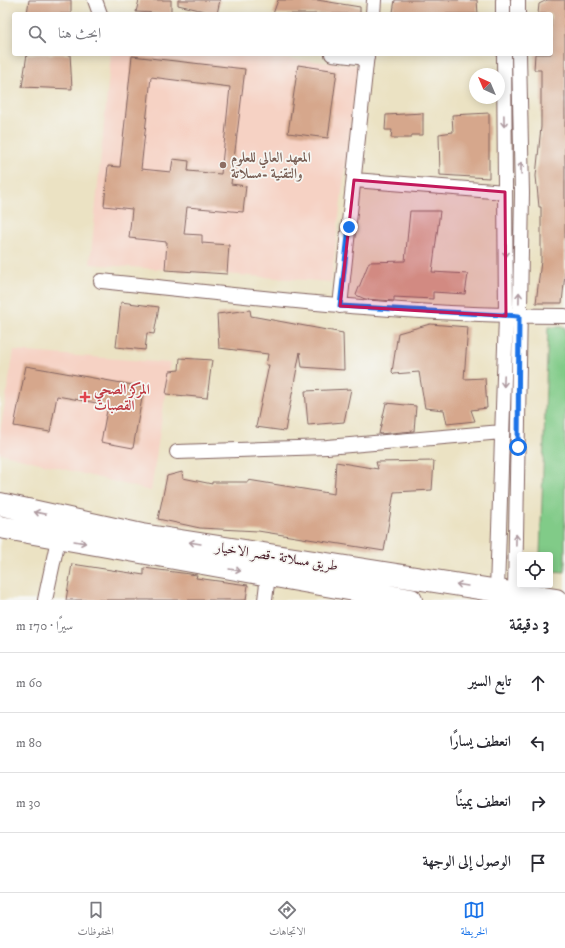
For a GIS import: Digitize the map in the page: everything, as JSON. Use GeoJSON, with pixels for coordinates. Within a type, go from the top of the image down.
{"type":"FeatureCollection","features":[{"type":"Feature","properties":{"kind":"main road","name":"طريق مسلاتة -قصر الاخيار"},"geometry":{"type":"LineString","coordinates":[[0,504],[142,535],[271,555],[506,596],[556,600]]}},
{"type":"Feature","properties":{"kind":"main road"},"geometry":{"type":"LineString","coordinates":[[0,527],[267,576],[412,600]]}},
{"type":"Feature","properties":{"kind":"street"},"geometry":{"type":"LineString","coordinates":[[95,0],[99,12]]}},
{"type":"Feature","properties":{"kind":"street"},"geometry":{"type":"LineString","coordinates":[[373,12],[374,0]]}},
{"type":"Feature","properties":{"kind":"street"},"geometry":{"type":"LineString","coordinates":[[503,0],[503,12]]}},
{"type":"Feature","properties":{"kind":"street"},"geometry":{"type":"LineString","coordinates":[[518,0],[518,12]]}},
{"type":"Feature","properties":{"kind":"street"},"geometry":{"type":"LineString","coordinates":[[340,306],[367,56]]}},
{"type":"Feature","properties":{"kind":"street"},"geometry":{"type":"LineString","coordinates":[[504,56],[505,192],[512,316],[506,596]]}},
{"type":"Feature","properties":{"kind":"street"},"geometry":{"type":"LineString","coordinates":[[506,596],[502,432],[522,193],[519,56]]}},
{"type":"Feature","properties":{"kind":"street"},"geometry":{"type":"LineString","coordinates":[[354,180],[505,192]]}},
{"type":"Feature","properties":{"kind":"street"},"geometry":{"type":"LineString","coordinates":[[101,280],[340,306],[512,316],[565,316]]}},
{"type":"Feature","properties":{"kind":"street"},"geometry":{"type":"LineString","coordinates":[[177,452],[327,447],[502,432]]}},
{"type":"Feature","properties":{"kind":"street"},"geometry":{"type":"LineString","coordinates":[[45,600],[59,538],[62,517]]}},
{"type":"Feature","properties":{"kind":"street"},"geometry":{"type":"LineString","coordinates":[[265,600],[271,555]]}},
{"type":"Feature","properties":{"kind":"highlighted area"},"geometry":{"type":"Polygon","coordinates":[[[354,180],[505,192],[506,316],[340,306],[354,180]]]}},
{"type":"Feature","properties":{"kind":"shaded area","name":"المعهد العالي للعلوم والتقنية -مسلاتة"},"geometry":{"type":"Polygon","coordinates":[[[111,56],[254,56],[358,65],[331,282],[90,264],[111,56]]]}},
{"type":"Feature","properties":{"kind":"shaded area","name":"المركز الصحي القصبات"},"geometry":{"type":"Polygon","coordinates":[[[14,351],[170,363],[151,491],[0,453],[0,431],[14,351]]]}},
{"type":"Feature","properties":{"kind":"green space"},"geometry":{"type":"Polygon","coordinates":[[[548,327],[565,327],[565,572],[553,571],[553,552],[540,552],[548,327]]]}},
{"type":"Feature","properties":{"kind":"building"},"geometry":{"type":"Polygon","coordinates":[[[29,0],[71,0],[71,12],[27,12],[29,0]]]}},
{"type":"Feature","properties":{"kind":"building"},"geometry":{"type":"Polygon","coordinates":[[[139,0],[171,0],[171,12],[136,12],[139,0]]]}},
{"type":"Feature","properties":{"kind":"building"},"geometry":{"type":"Polygon","coordinates":[[[178,0],[220,0],[217,12],[208,12],[178,5],[178,0]]]}},
{"type":"Feature","properties":{"kind":"building"},"geometry":{"type":"Polygon","coordinates":[[[278,0],[317,0],[360,7],[360,12],[274,12],[278,0]]]}},
{"type":"Feature","properties":{"kind":"building"},"geometry":{"type":"Polygon","coordinates":[[[395,0],[477,0],[478,12],[393,12],[395,0]]]}},
{"type":"Feature","properties":{"kind":"building"},"geometry":{"type":"Polygon","coordinates":[[[547,0],[565,0],[565,274],[562,303],[536,303],[541,261],[541,207],[539,207],[536,176],[541,127],[541,70],[534,70],[535,56],[553,56],[553,12],[538,12],[539,4],[547,0]]]}},
{"type":"Feature","properties":{"kind":"building"},"geometry":{"type":"Polygon","coordinates":[[[27,56],[70,56],[72,89],[22,87],[27,56]]]}},
{"type":"Feature","properties":{"kind":"building"},"geometry":{"type":"Polygon","coordinates":[[[132,56],[245,69],[231,184],[246,186],[243,212],[187,207],[184,234],[202,235],[202,243],[229,245],[227,274],[165,270],[167,242],[129,238],[132,209],[104,206],[108,166],[120,167],[132,56]],[[151,77],[141,169],[171,172],[173,159],[189,161],[188,171],[221,174],[230,87],[151,77]]]}},
{"type":"Feature","properties":{"kind":"building"},"geometry":{"type":"Polygon","coordinates":[[[298,65],[337,71],[328,138],[288,133],[298,65]]]}},
{"type":"Feature","properties":{"kind":"building"},"geometry":{"type":"Polygon","coordinates":[[[423,113],[423,135],[412,135],[411,138],[391,138],[392,130],[385,130],[386,115],[423,113]]]}},
{"type":"Feature","properties":{"kind":"building"},"geometry":{"type":"Polygon","coordinates":[[[489,113],[489,178],[440,175],[439,134],[453,132],[452,115],[489,113]]]}},
{"type":"Feature","properties":{"kind":"building"},"geometry":{"type":"Polygon","coordinates":[[[410,211],[440,211],[432,272],[468,274],[465,294],[433,292],[433,299],[394,297],[394,301],[365,299],[356,295],[369,262],[405,261],[410,211]]]}},
{"type":"Feature","properties":{"kind":"building"},"geometry":{"type":"Polygon","coordinates":[[[121,302],[159,307],[154,334],[147,333],[145,350],[116,347],[121,302]]]}},
{"type":"Feature","properties":{"kind":"building"},"geometry":{"type":"Polygon","coordinates":[[[250,310],[251,316],[343,333],[344,370],[302,367],[300,352],[285,431],[256,427],[269,365],[266,365],[268,354],[219,348],[217,314],[250,310]]]}},
{"type":"Feature","properties":{"kind":"building"},"geometry":{"type":"Polygon","coordinates":[[[430,324],[468,327],[464,379],[485,378],[487,408],[471,410],[475,421],[447,424],[444,410],[425,408],[419,372],[394,374],[392,372],[398,333],[430,324]]]}},
{"type":"Feature","properties":{"kind":"building"},"geometry":{"type":"Polygon","coordinates":[[[180,358],[212,360],[207,398],[166,394],[170,371],[179,370],[180,358]]]}},
{"type":"Feature","properties":{"kind":"building"},"geometry":{"type":"Polygon","coordinates":[[[26,366],[144,387],[133,448],[101,442],[108,405],[57,396],[50,432],[14,426],[26,366]]]}},
{"type":"Feature","properties":{"kind":"building"},"geometry":{"type":"Polygon","coordinates":[[[351,389],[344,422],[308,425],[305,391],[351,389]]]}},
{"type":"Feature","properties":{"kind":"building"},"geometry":{"type":"Polygon","coordinates":[[[386,403],[416,406],[414,431],[379,434],[386,403]]]}},
{"type":"Feature","properties":{"kind":"building"},"geometry":{"type":"Polygon","coordinates":[[[434,461],[432,490],[394,492],[384,551],[258,531],[200,528],[158,519],[167,476],[182,472],[183,478],[212,484],[212,482],[248,482],[248,480],[334,494],[336,462],[378,469],[376,462],[434,461]]]}},
{"type":"Feature","properties":{"kind":"building"},"geometry":{"type":"Polygon","coordinates":[[[72,564],[144,575],[144,568],[197,575],[196,578],[248,585],[246,600],[66,600],[72,564]]]}},
{"type":"Feature","properties":{"kind":"place","name":"المعهد العالي للعلوم والتقنية -مسلاتة"},"geometry":{"type":"Point","coordinates":[223,165]}},
{"type":"Feature","properties":{"kind":"place","name":"المركز الصحي القصبات"},"geometry":{"type":"Point","coordinates":[85,397]}},
{"type":"Feature","properties":{"kind":"route"},"geometry":{"type":"LineString","coordinates":[[349,227],[340,306],[519,316],[518,447]]}}]}
